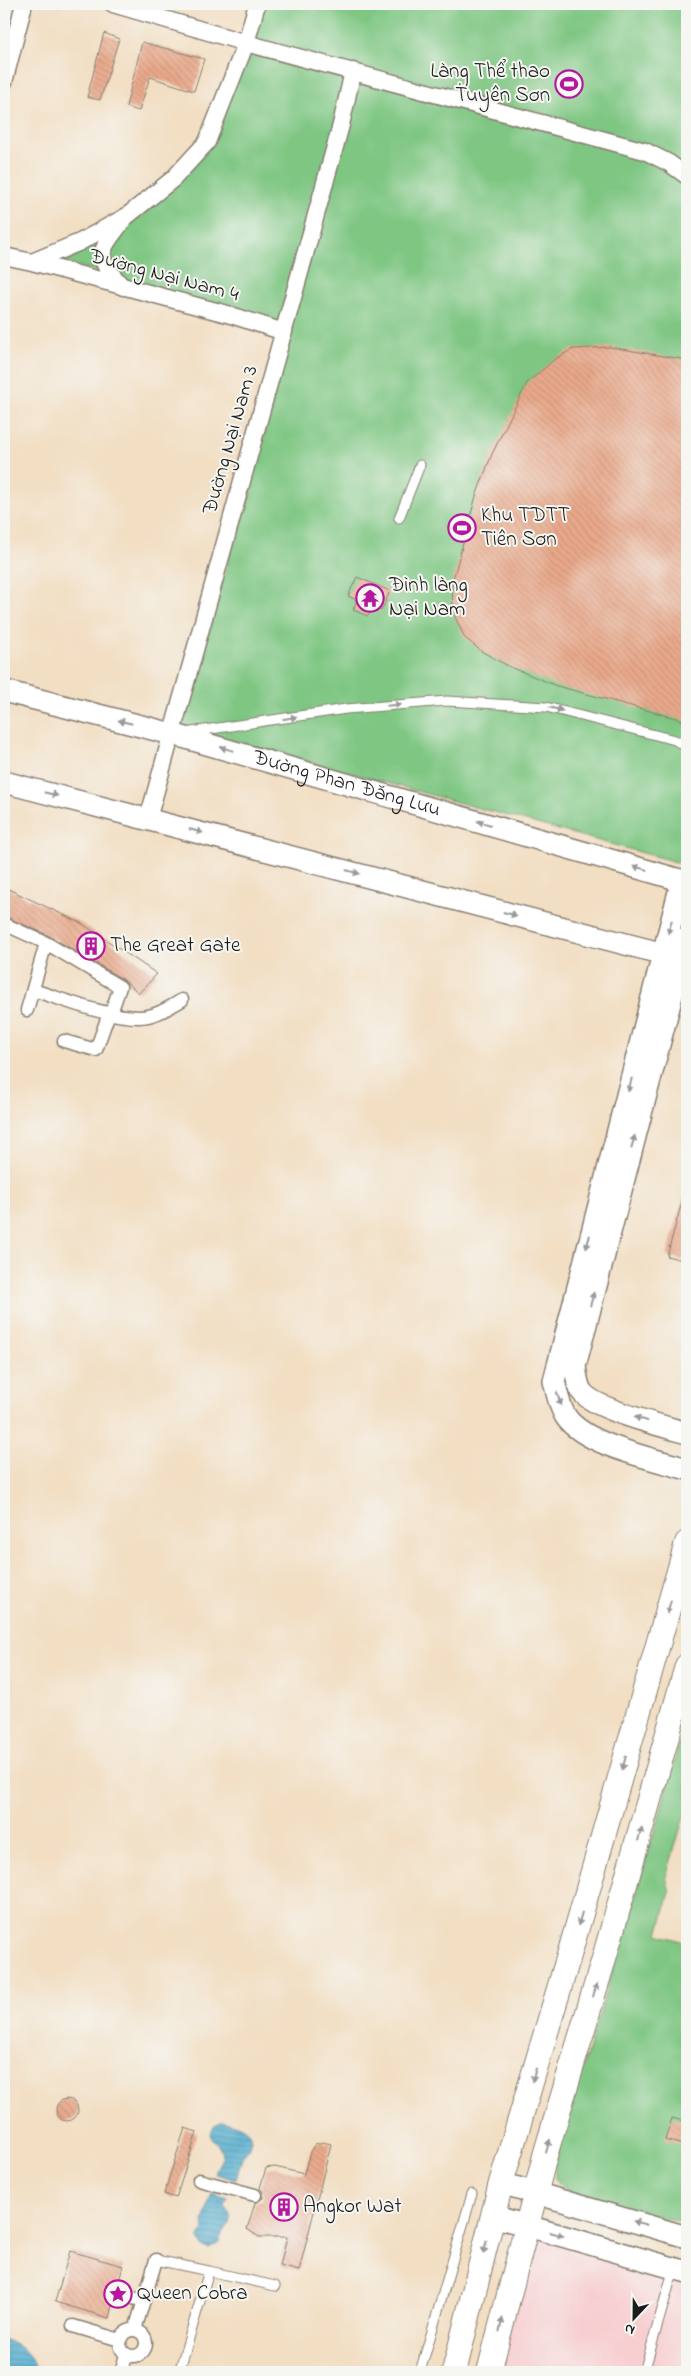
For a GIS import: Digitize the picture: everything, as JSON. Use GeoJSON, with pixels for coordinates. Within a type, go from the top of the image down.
{"type":"FeatureCollection","features":[{"type":"Feature","properties":{"kind":"main road"},"geometry":{"type":"LineString","coordinates":[[454,2372],[502,2183],[687,1543]]}},
{"type":"Feature","properties":{"kind":"main road"},"geometry":{"type":"LineString","coordinates":[[489,2372],[535,2193],[685,1672],[651,1670]]}},
{"type":"Feature","properties":{"kind":"main road"},"geometry":{"type":"LineString","coordinates":[[570,1952],[603,1962]]}},
{"type":"Feature","properties":{"kind":"street"},"geometry":{"type":"LineString","coordinates":[[4,82],[24,4]]}},
{"type":"Feature","properties":{"kind":"street"},"geometry":{"type":"LineString","coordinates":[[113,4],[246,43],[645,152],[687,176]]}},
{"type":"Feature","properties":{"kind":"street"},"geometry":{"type":"LineString","coordinates":[[32,262],[80,242],[126,216],[173,179],[207,142],[246,43],[257,4]]}},
{"type":"Feature","properties":{"kind":"street","name":"Đường Nại Nam 3"},"geometry":{"type":"LineString","coordinates":[[148,819],[341,125],[353,71]]}},
{"type":"Feature","properties":{"kind":"street"},"geometry":{"type":"LineString","coordinates":[[124,288],[105,269],[102,254],[106,242],[126,216]]}},
{"type":"Feature","properties":{"kind":"street","name":"Đường Nại Nam 4"},"geometry":{"type":"LineString","coordinates":[[4,256],[231,315],[284,332]]}},
{"type":"Feature","properties":{"kind":"street","name":"Đường Phan Đăng Lưu"},"geometry":{"type":"LineString","coordinates":[[4,691],[172,734],[685,881]]}},
{"type":"Feature","properties":{"kind":"street"},"geometry":{"type":"LineString","coordinates":[[4,782],[677,957]]}},
{"type":"Feature","properties":{"kind":"street"},"geometry":{"type":"LineString","coordinates":[[685,881],[677,957],[575,1366],[580,1389],[590,1401],[634,1418],[687,1433]]}},
{"type":"Feature","properties":{"kind":"street"},"geometry":{"type":"LineString","coordinates":[[4,924],[46,943],[120,987],[96,1050],[64,1041]]}},
{"type":"Feature","properties":{"kind":"street"},"geometry":{"type":"LineString","coordinates":[[687,938],[677,957],[554,1381],[565,1416],[580,1432],[624,1450],[687,1469]]}},
{"type":"Feature","properties":{"kind":"street"},"geometry":{"type":"LineString","coordinates":[[27,1010],[46,943]]}},
{"type":"Feature","properties":{"kind":"street"},"geometry":{"type":"LineString","coordinates":[[33,990],[110,1013],[139,1017],[152,1015],[182,1000]]}},
{"type":"Feature","properties":{"kind":"street"},"geometry":{"type":"LineString","coordinates":[[199,2180],[255,2195]]}},
{"type":"Feature","properties":{"kind":"street"},"geometry":{"type":"LineString","coordinates":[[502,2183],[687,2237]]}},
{"type":"Feature","properties":{"kind":"street"},"geometry":{"type":"LineString","coordinates":[[493,2216],[673,2268],[665,2230]]}},
{"type":"Feature","properties":{"kind":"street"},"geometry":{"type":"LineString","coordinates":[[135,2330],[156,2260]]}},
{"type":"Feature","properties":{"kind":"street"},"geometry":{"type":"LineString","coordinates":[[116,2293],[144,2301]]}},
{"type":"Feature","properties":{"kind":"street"},"geometry":{"type":"LineString","coordinates":[[73,2326],[120,2340]]}},
{"type":"Feature","properties":{"kind":"street"},"geometry":{"type":"LineString","coordinates":[[135,2330],[146,2339],[145,2348],[140,2355],[130,2357],[120,2348],[120,2340],[124,2333],[135,2330]]}},
{"type":"Feature","properties":{"kind":"street"},"geometry":{"type":"LineString","coordinates":[[121,2372],[126,2355]]}},
{"type":"Feature","properties":{"kind":"lane"},"geometry":{"type":"LineString","coordinates":[[399,518],[420,465]]}},
{"type":"Feature","properties":{"kind":"lane"},"geometry":{"type":"LineString","coordinates":[[172,734],[213,731],[346,710],[447,701],[546,706],[656,735],[687,747]]}},
{"type":"Feature","properties":{"kind":"lane"},"geometry":{"type":"LineString","coordinates":[[420,2372],[472,2194]]}},
{"type":"Feature","properties":{"kind":"lane"},"geometry":{"type":"LineString","coordinates":[[156,2260],[275,2286]]}},
{"type":"Feature","properties":{"kind":"lane"},"geometry":{"type":"LineString","coordinates":[[644,2372],[673,2268]]}},
{"type":"Feature","properties":{"kind":"lane"},"geometry":{"type":"LineString","coordinates":[[180,2372],[209,2271]]}},
{"type":"Feature","properties":{"kind":"shaded area"},"geometry":{"type":"Polygon","coordinates":[[[527,2232],[687,2276],[687,2372],[481,2372],[527,2232]]]}},
{"type":"Feature","properties":{"kind":"green space","name":"Khu TDTT Tiên Sơn"},"geometry":{"type":"Polygon","coordinates":[[[263,4],[687,4],[687,865],[182,727],[292,329],[54,259],[141,217],[213,145],[263,4]]]}},
{"type":"Feature","properties":{"kind":"green space"},"geometry":{"type":"Polygon","coordinates":[[[687,1714],[687,1806],[666,1877],[670,1892],[658,1934],[687,1943],[687,2224],[568,2192],[555,2179],[555,2159],[659,1817],[687,1714]]]}},
{"type":"Feature","properties":{"kind":"water"},"geometry":{"type":"Polygon","coordinates":[[[222,2122],[240,2126],[248,2132],[252,2139],[249,2149],[242,2157],[236,2180],[215,2174],[222,2155],[220,2148],[212,2139],[210,2133],[216,2124],[222,2122]]]}},
{"type":"Feature","properties":{"kind":"water"},"geometry":{"type":"Polygon","coordinates":[[[212,2193],[228,2198],[224,2204],[230,2219],[219,2243],[209,2249],[203,2247],[199,2238],[204,2231],[203,2222],[212,2193]]]}},
{"type":"Feature","properties":{"kind":"water"},"geometry":{"type":"Polygon","coordinates":[[[4,2339],[29,2355],[35,2372],[4,2372],[4,2339]]]}},
{"type":"Feature","properties":{"kind":"building"},"geometry":{"type":"Polygon","coordinates":[[[104,33],[119,39],[100,100],[87,97],[104,33]]]}},
{"type":"Feature","properties":{"kind":"building"},"geometry":{"type":"Polygon","coordinates":[[[142,42],[204,59],[194,91],[150,77],[139,111],[126,107],[142,42]]]}},
{"type":"Feature","properties":{"kind":"building"},"geometry":{"type":"Polygon","coordinates":[[[610,347],[687,360],[687,721],[557,686],[508,666],[481,651],[464,637],[453,612],[452,583],[476,496],[492,454],[527,383],[555,359],[573,349],[610,347]]]}},
{"type":"Feature","properties":{"kind":"building","name":"Đình làng Nại Nam"},"geometry":{"type":"Polygon","coordinates":[[[357,577],[390,591],[381,611],[372,607],[368,616],[353,610],[357,600],[348,596],[357,577]]]}},
{"type":"Feature","properties":{"kind":"building","name":"The Great Gate"},"geometry":{"type":"Polygon","coordinates":[[[4,887],[81,923],[157,974],[139,993],[124,980],[50,936],[4,916],[4,887]]]}},
{"type":"Feature","properties":{"kind":"building"},"geometry":{"type":"Polygon","coordinates":[[[683,1198],[687,1198],[687,1261],[667,1256],[683,1198]]]}},
{"type":"Feature","properties":{"kind":"building"},"geometry":{"type":"Polygon","coordinates":[[[63,2099],[71,2099],[78,2106],[78,2114],[71,2121],[63,2121],[56,2114],[56,2106],[63,2099]]]}},
{"type":"Feature","properties":{"kind":"building"},"geometry":{"type":"Polygon","coordinates":[[[672,2118],[687,2122],[687,2146],[665,2140],[672,2118]]]}},
{"type":"Feature","properties":{"kind":"building"},"geometry":{"type":"Polygon","coordinates":[[[185,2128],[197,2132],[176,2198],[164,2194],[185,2128]]]}},
{"type":"Feature","properties":{"kind":"building","name":"Angkor Wat"},"geometry":{"type":"Polygon","coordinates":[[[323,2142],[331,2144],[299,2271],[280,2266],[287,2237],[259,2237],[247,2229],[255,2203],[263,2198],[263,2192],[260,2188],[266,2168],[275,2167],[304,2174],[310,2152],[315,2144],[323,2142]]]}},
{"type":"Feature","properties":{"kind":"building"},"geometry":{"type":"Polygon","coordinates":[[[70,2251],[123,2266],[118,2285],[112,2285],[107,2290],[107,2296],[113,2301],[109,2318],[55,2302],[70,2251]]]}},
{"type":"Feature","properties":{"kind":"place","name":"Làng Thể thao Tuyên Sơn"},"geometry":{"type":"Point","coordinates":[569,84]}},
{"type":"Feature","properties":{"kind":"place","name":"Khu TDTT Tiên Sơn"},"geometry":{"type":"Point","coordinates":[462,528]}},
{"type":"Feature","properties":{"kind":"place","name":"Đình làng Nại Nam"},"geometry":{"type":"Point","coordinates":[370,598]}},
{"type":"Feature","properties":{"kind":"place","name":"The Great Gate"},"geometry":{"type":"Point","coordinates":[91,946]}},
{"type":"Feature","properties":{"kind":"place","name":"Angkor Wat"},"geometry":{"type":"Point","coordinates":[284,2207]}},
{"type":"Feature","properties":{"kind":"place","name":"Queen Cobra"},"geometry":{"type":"Point","coordinates":[118,2294]}}]}
